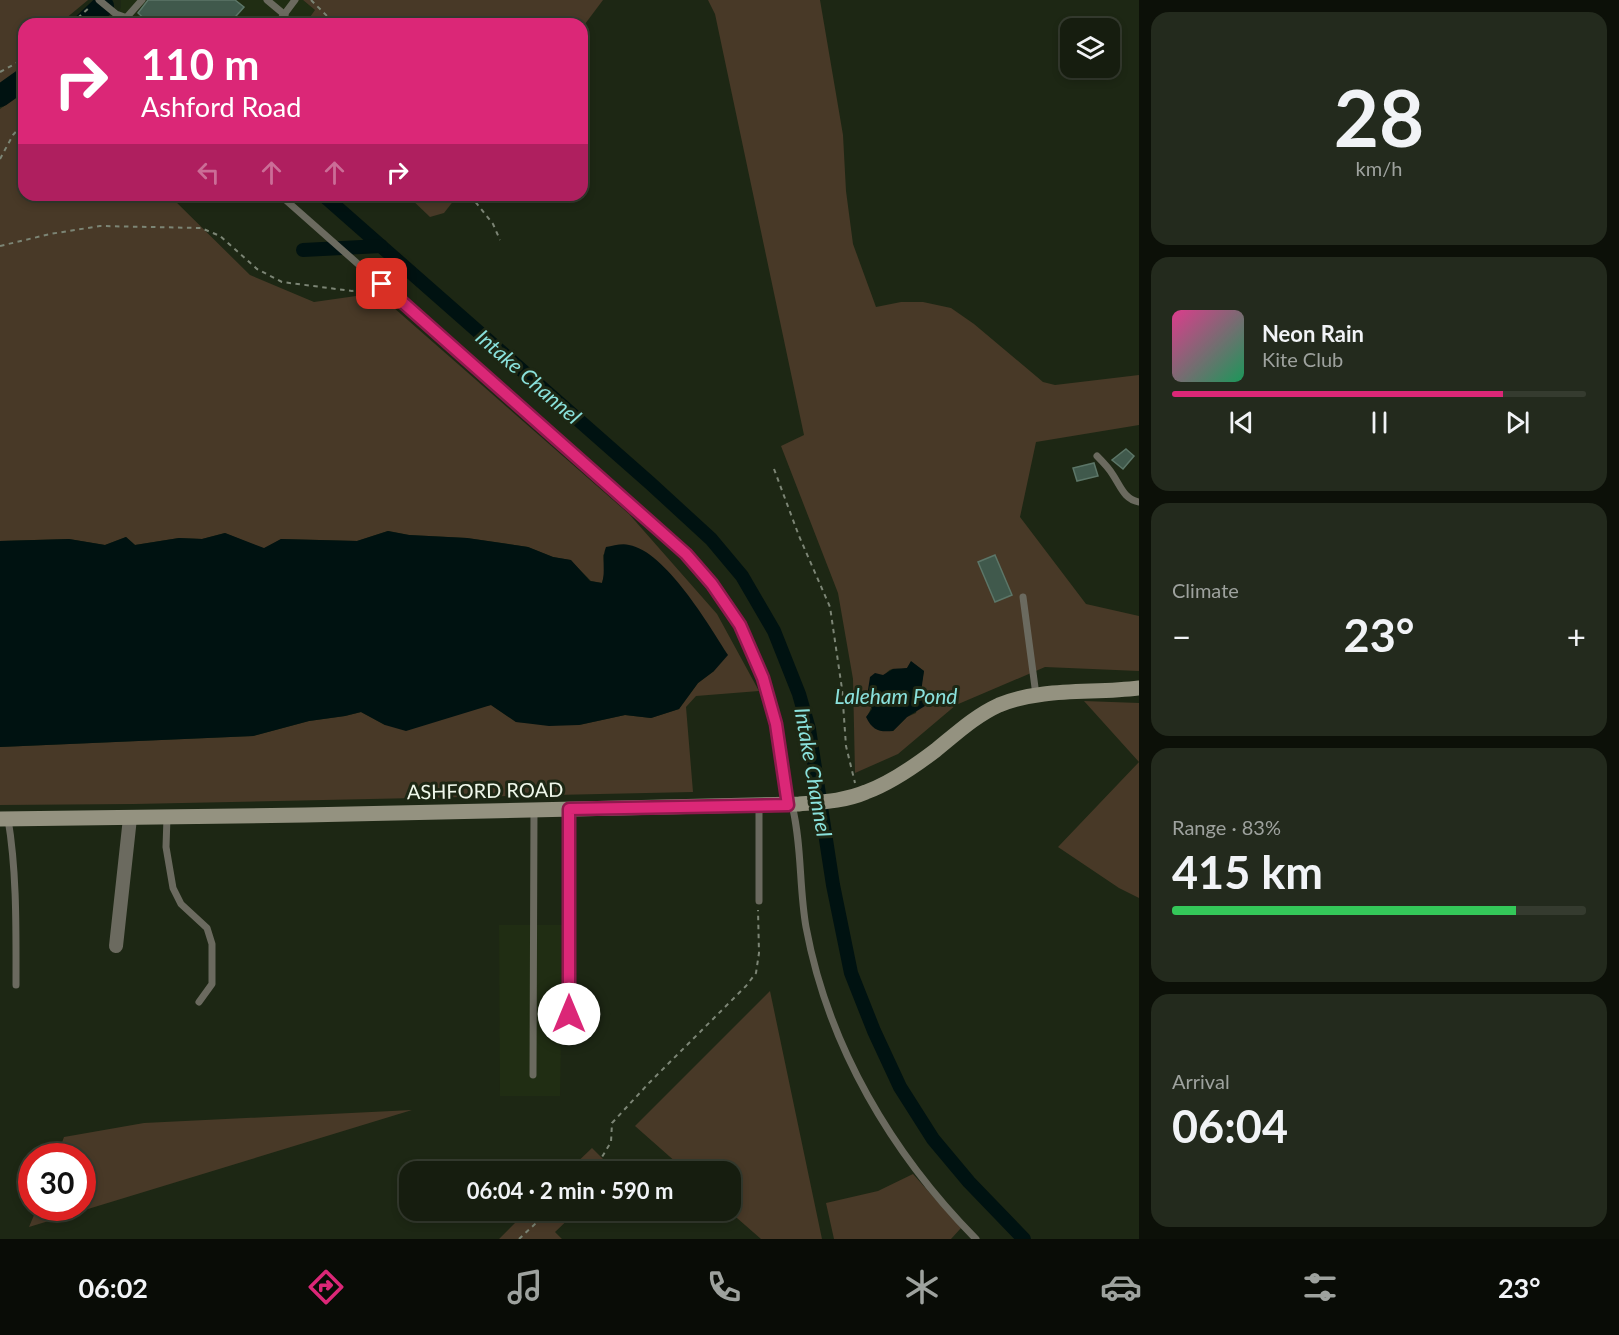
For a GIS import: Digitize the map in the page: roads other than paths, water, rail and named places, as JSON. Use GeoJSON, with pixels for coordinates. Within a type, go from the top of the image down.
{"type":"FeatureCollection","features":[{"type":"Feature","properties":{"kind":"main road","name":"ASHFORD ROAD"},"geometry":{"type":"LineString","coordinates":[[4,819],[759,806],[841,799],[867,792],[914,766],[956,732],[1000,705],[1036,695],[1139,688]]}},
{"type":"Feature","properties":{"kind":"street"},"geometry":{"type":"LineString","coordinates":[[569,809],[569,1034]]}},
{"type":"Feature","properties":{"kind":"street"},"geometry":{"type":"LineString","coordinates":[[116,946],[123,921],[130,818]]}},
{"type":"Feature","properties":{"kind":"lane"},"geometry":{"type":"LineString","coordinates":[[98,0],[123,18]]}},
{"type":"Feature","properties":{"kind":"lane"},"geometry":{"type":"LineString","coordinates":[[132,18],[142,0]]}},
{"type":"Feature","properties":{"kind":"lane"},"geometry":{"type":"LineString","coordinates":[[267,0],[285,15]]}},
{"type":"Feature","properties":{"kind":"lane"},"geometry":{"type":"LineString","coordinates":[[282,18],[295,0]]}},
{"type":"Feature","properties":{"kind":"lane"},"geometry":{"type":"LineString","coordinates":[[287,201],[686,554],[712,584],[740,625],[763,678],[776,724],[796,823],[806,927],[819,979],[842,1042],[871,1100],[902,1151],[938,1197],[976,1239]]}},
{"type":"Feature","properties":{"kind":"lane"},"geometry":{"type":"LineString","coordinates":[[1097,456],[1112,472],[1121,491],[1131,500],[1139,502]]}},
{"type":"Feature","properties":{"kind":"lane"},"geometry":{"type":"LineString","coordinates":[[1023,597],[1036,695]]}},
{"type":"Feature","properties":{"kind":"lane"},"geometry":{"type":"LineString","coordinates":[[759,806],[759,901]]}},
{"type":"Feature","properties":{"kind":"lane"},"geometry":{"type":"LineString","coordinates":[[533,1075],[534,809]]}},
{"type":"Feature","properties":{"kind":"lane"},"geometry":{"type":"LineString","coordinates":[[166,817],[166,847],[173,888],[181,904],[207,928],[212,944],[212,984],[199,1002]]}},
{"type":"Feature","properties":{"kind":"lane"},"geometry":{"type":"LineString","coordinates":[[4,819],[11,837],[16,985]]}},
{"type":"Feature","properties":{"kind":"water"},"geometry":{"type":"Polygon","coordinates":[[[388,531],[409,535],[467,538],[528,547],[553,557],[571,560],[590,581],[602,583],[606,547],[620,544],[643,550],[657,560],[685,591],[728,655],[714,671],[698,683],[679,709],[651,718],[625,715],[579,725],[549,726],[516,722],[491,705],[406,731],[385,725],[361,712],[309,721],[253,736],[0,747],[0,541],[69,539],[105,545],[126,537],[135,545],[179,538],[202,539],[225,533],[264,548],[281,539],[357,541],[388,531]]]}},
{"type":"Feature","properties":{"kind":"water","name":"Laleham Pond"},"geometry":{"type":"Polygon","coordinates":[[[911,661],[924,671],[921,692],[925,706],[907,717],[893,731],[877,730],[866,717],[872,709],[868,690],[870,677],[875,673],[883,675],[893,669],[907,668],[911,661]]]}},
{"type":"Feature","properties":{"kind":"waterway"},"geometry":{"type":"LineString","coordinates":[[90,18],[103,6]]}},
{"type":"Feature","properties":{"kind":"waterway"},"geometry":{"type":"LineString","coordinates":[[0,96],[18,83]]}},
{"type":"Feature","properties":{"kind":"waterway","name":"Intake Channel"},"geometry":{"type":"LineString","coordinates":[[330,201],[650,483],[711,539],[742,576],[774,631],[799,694],[809,729],[833,885],[851,973],[874,1031],[900,1087],[933,1139],[969,1182],[1024,1239]]}},
{"type":"Feature","properties":{"kind":"waterway"},"geometry":{"type":"LineString","coordinates":[[303,250],[381,246]]}}]}
